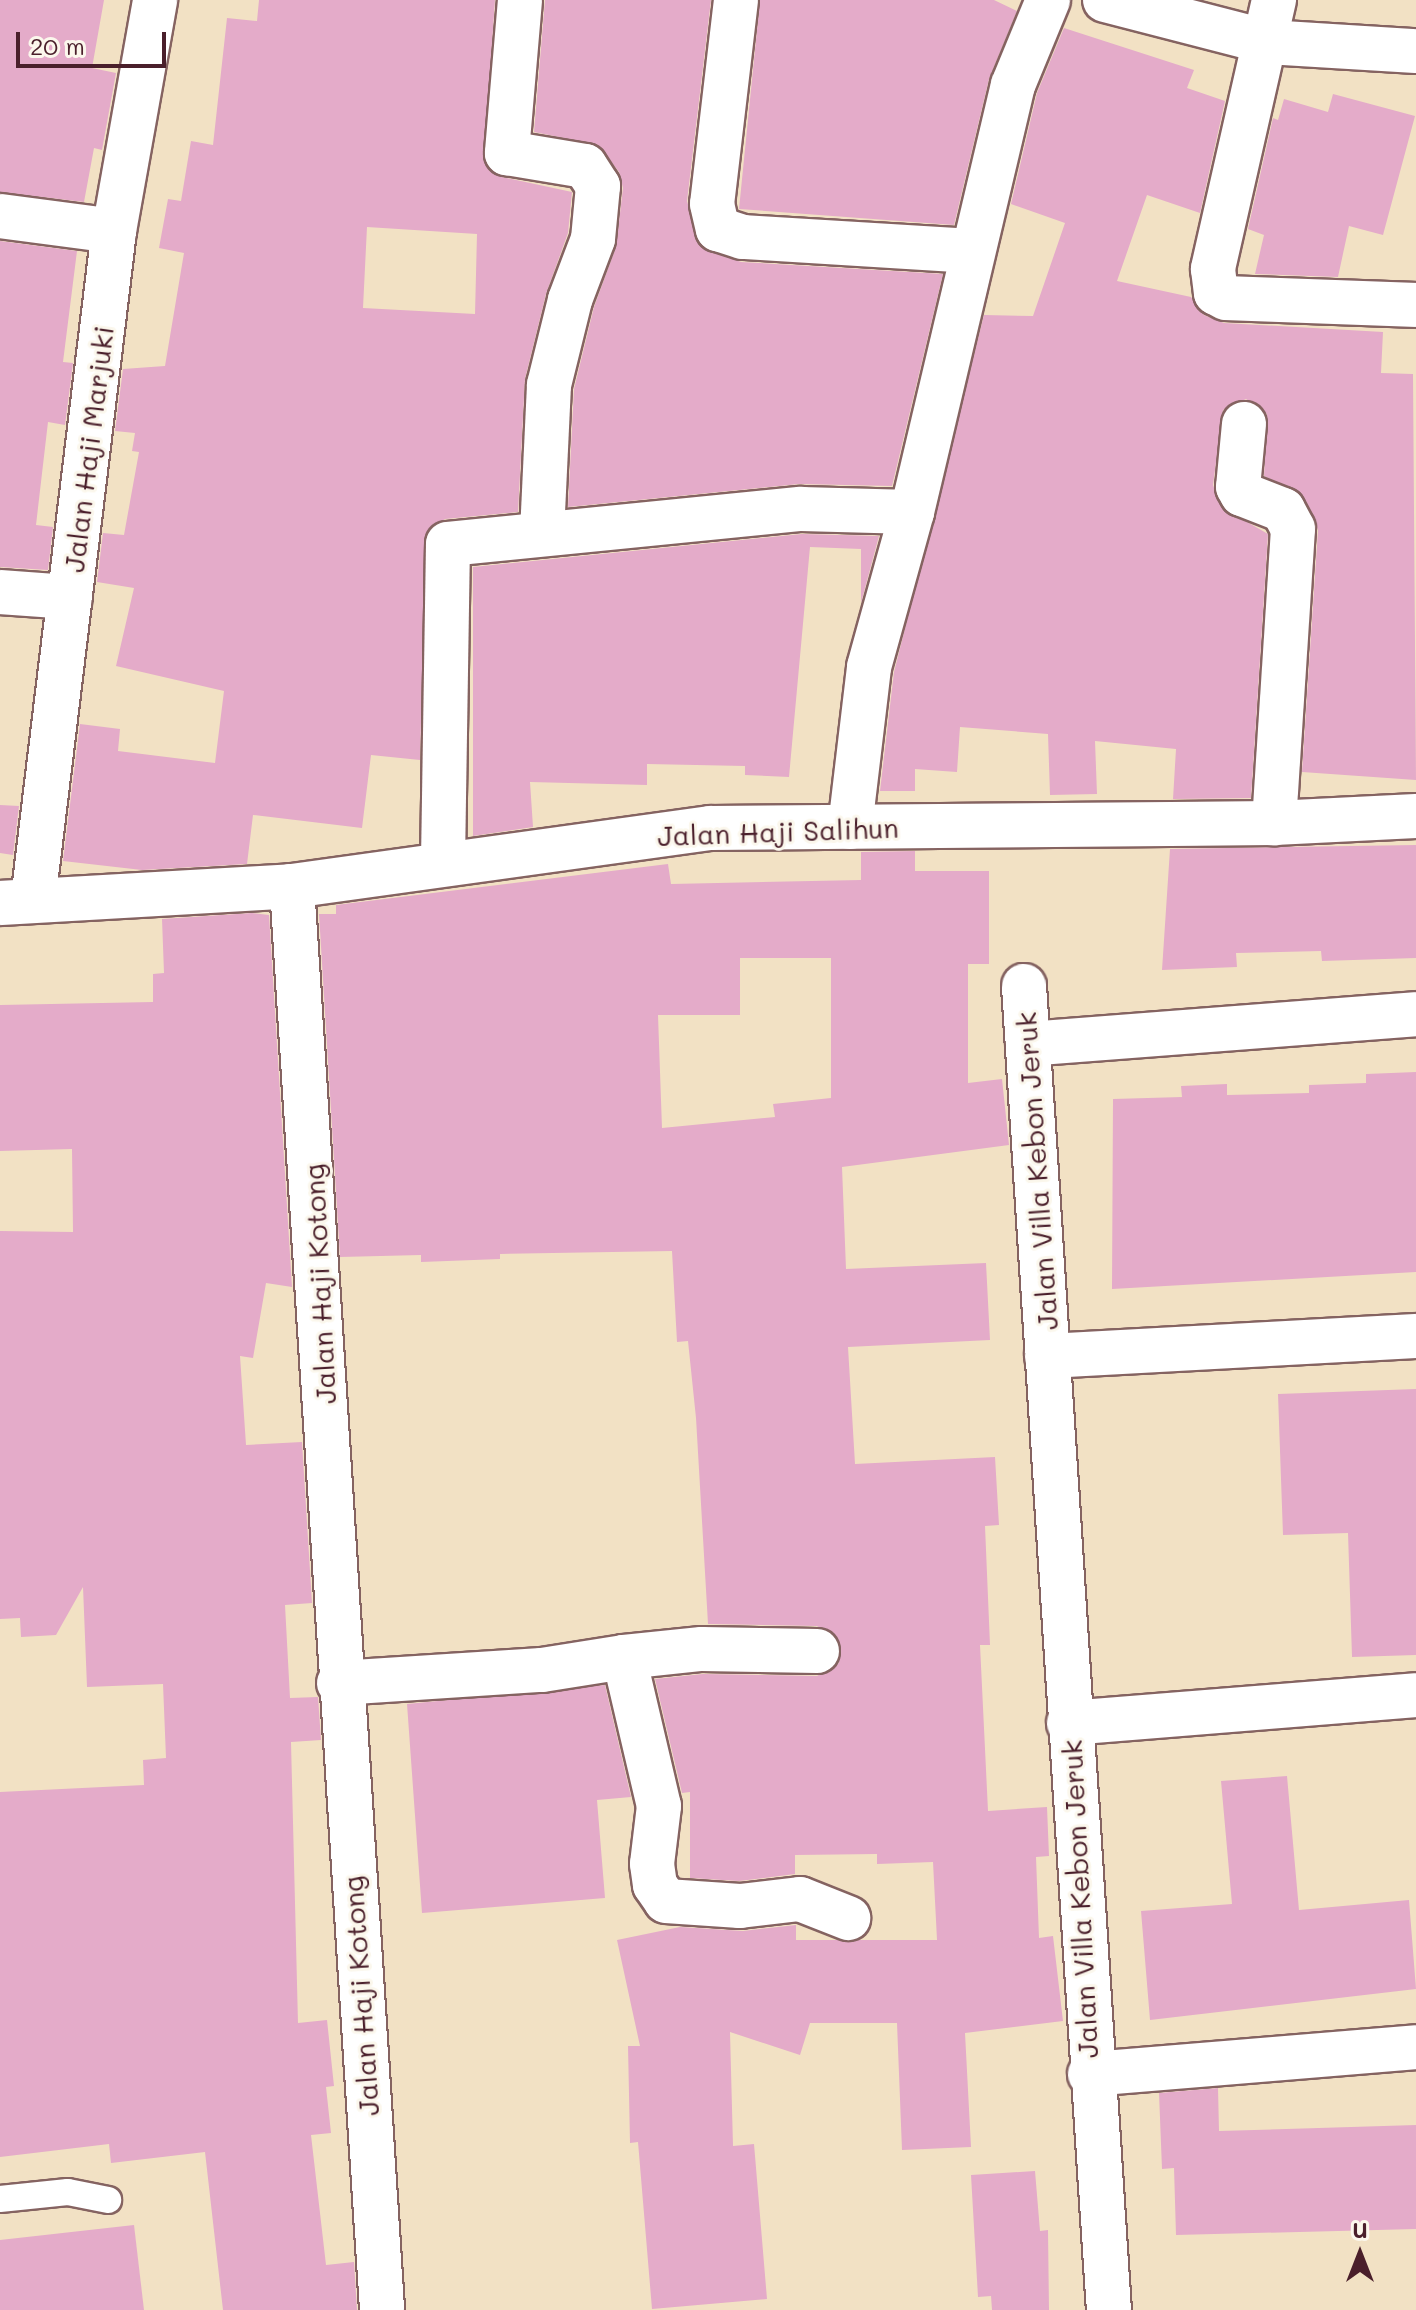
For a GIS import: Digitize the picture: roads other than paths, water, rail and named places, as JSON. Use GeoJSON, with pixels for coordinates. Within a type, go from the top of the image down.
{"type":"FeatureCollection","features":[{"type":"Feature","properties":{"kind":"street","name":"Jalan Haji Marjuki"},"geometry":{"type":"LineString","coordinates":[[16,901],[70,597],[114,231],[155,0]]}},
{"type":"Feature","properties":{"kind":"street"},"geometry":{"type":"LineString","coordinates":[[520,0],[507,153],[585,166],[598,186],[593,239],[570,300],[549,385],[542,533]]}},
{"type":"Feature","properties":{"kind":"street"},"geometry":{"type":"LineString","coordinates":[[736,0],[712,204],[718,229],[743,237],[971,251]]}},
{"type":"Feature","properties":{"kind":"street"},"geometry":{"type":"LineString","coordinates":[[850,827],[869,667],[912,512],[971,251],[1013,85],[1048,0]]}},
{"type":"Feature","properties":{"kind":"street"},"geometry":{"type":"LineString","coordinates":[[1105,0],[1267,42],[1416,51]]}},
{"type":"Feature","properties":{"kind":"street"},"geometry":{"type":"LineString","coordinates":[[1274,0],[1267,42],[1213,269],[1216,293],[1226,298],[1416,305]]}},
{"type":"Feature","properties":{"kind":"street"},"geometry":{"type":"LineString","coordinates":[[0,216],[114,231]]}},
{"type":"Feature","properties":{"kind":"street"},"geometry":{"type":"LineString","coordinates":[[1244,424],[1238,487],[1242,494],[1283,510],[1293,529],[1274,823]]}},
{"type":"Feature","properties":{"kind":"street"},"geometry":{"type":"LineString","coordinates":[[443,861],[444,554],[448,544],[801,509],[912,512]]}},
{"type":"Feature","properties":{"kind":"street"},"geometry":{"type":"LineString","coordinates":[[0,592],[70,597]]}},
{"type":"Feature","properties":{"kind":"street","name":"Jalan Haji Salihun"},"geometry":{"type":"LineString","coordinates":[[16,901],[292,886],[443,861],[710,828],[1274,823],[1416,816]]}},
{"type":"Feature","properties":{"kind":"street","name":"Jalan Haji Kotong"},"geometry":{"type":"LineString","coordinates":[[292,886],[325,1350],[339,1683],[382,2310]]}},
{"type":"Feature","properties":{"kind":"street","name":"Jalan Villa Kebon Jeruk"},"geometry":{"type":"LineString","coordinates":[[1024,986],[1090,2074],[1109,2310]]}},
{"type":"Feature","properties":{"kind":"street"},"geometry":{"type":"LineString","coordinates":[[1028,1044],[1416,1014]]}},
{"type":"Feature","properties":{"kind":"street","name":"Jalan Villa Kebon Jeruk"},"geometry":{"type":"LineString","coordinates":[[1047,1356],[1416,1336]]}},
{"type":"Feature","properties":{"kind":"street"},"geometry":{"type":"LineString","coordinates":[[339,1683],[542,1670],[702,1649],[817,1651]]}},
{"type":"Feature","properties":{"kind":"street"},"geometry":{"type":"LineString","coordinates":[[624,1657],[659,1806],[652,1864],[655,1885],[666,1901],[740,1906],[800,1899],[848,1918]]}},
{"type":"Feature","properties":{"kind":"street","name":"Jalan Villa Kebon Jeruk"},"geometry":{"type":"LineString","coordinates":[[1069,1723],[1416,1695]]}},
{"type":"Feature","properties":{"kind":"street","name":"Jalan Villa Kebon Jeruk"},"geometry":{"type":"LineString","coordinates":[[1090,2074],[1416,2047]]}},
{"type":"Feature","properties":{"kind":"lane"},"geometry":{"type":"LineString","coordinates":[[0,2199],[68,2192],[108,2200]]}}]}
